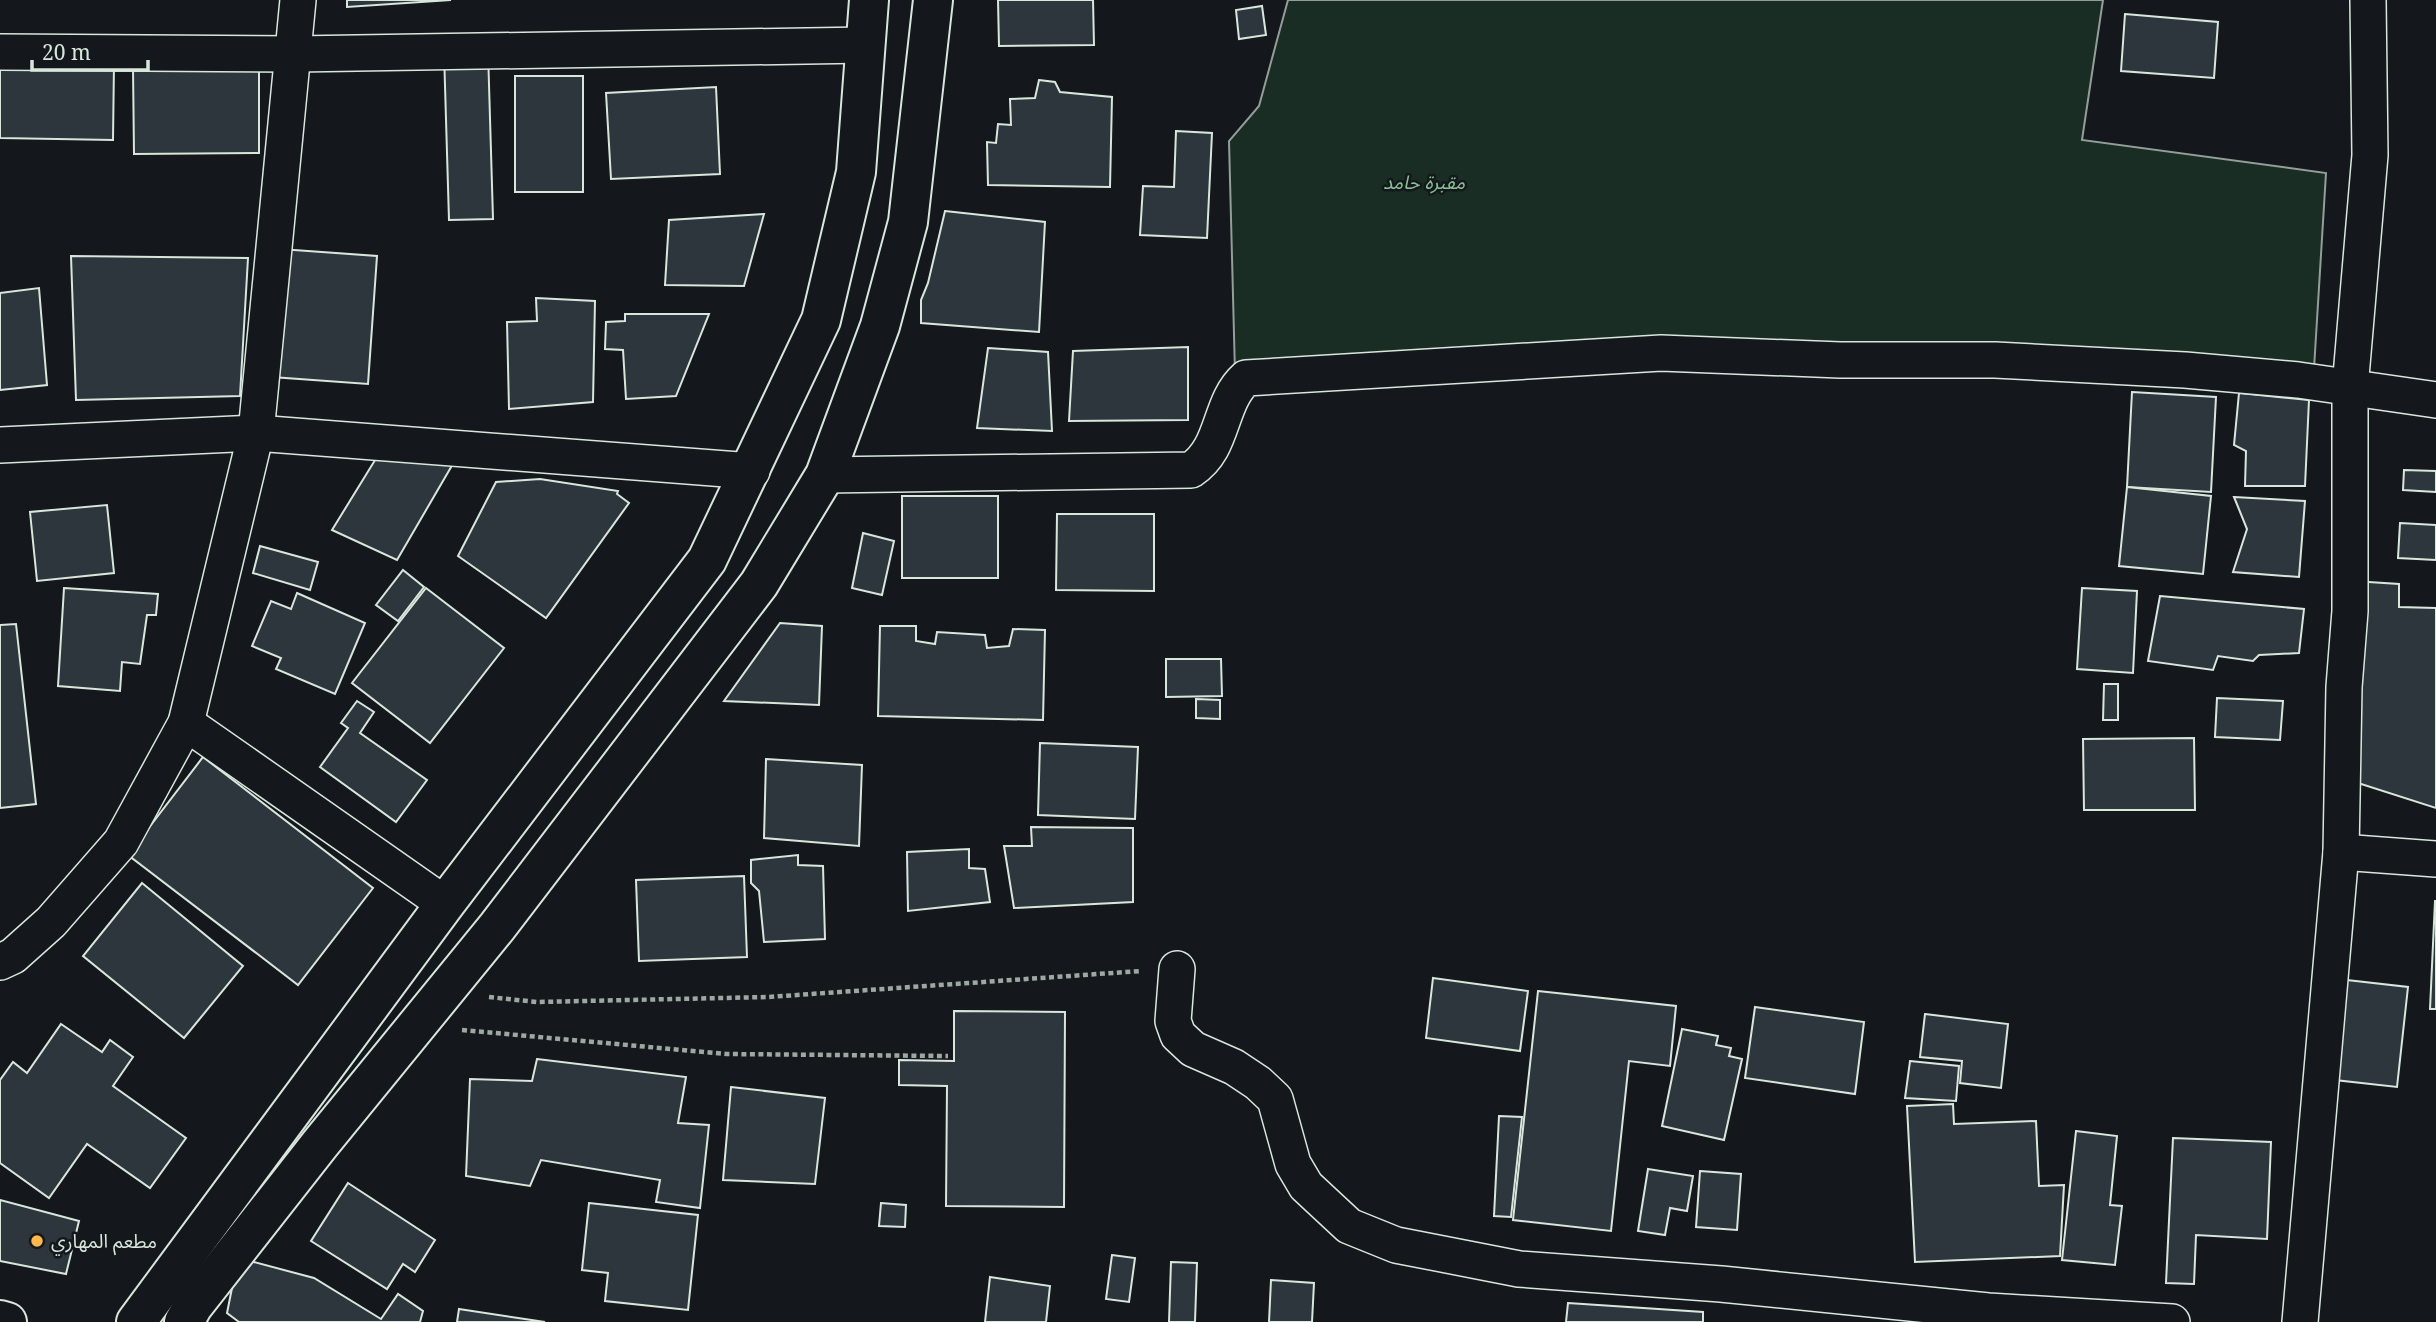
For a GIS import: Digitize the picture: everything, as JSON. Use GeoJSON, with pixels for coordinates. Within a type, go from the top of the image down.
{"type":"FeatureCollection","features":[{"type":"Feature","properties":{"kind":"main road"},"geometry":{"type":"LineString","coordinates":[[136,1322],[445,904],[707,560],[752,471],[821,320],[832,282],[856,172],[869,0]]}},
{"type":"Feature","properties":{"kind":"main road"},"geometry":{"type":"LineString","coordinates":[[184,1322],[193,1306],[303,1166],[497,927],[759,584],[825,475],[880,326],[908,222],[933,0]]}},
{"type":"Feature","properties":{"kind":"main road"},"geometry":{"type":"LineString","coordinates":[[0,1320],[7,1322]]}},
{"type":"Feature","properties":{"kind":"street"},"geometry":{"type":"LineString","coordinates":[[0,962],[13,956],[51,922],[121,842],[186,723],[256,433],[296,54],[299,0]]}},
{"type":"Feature","properties":{"kind":"street"},"geometry":{"type":"LineString","coordinates":[[2300,1322],[2341,852],[2344,687],[2350,611],[2350,388],[2370,155],[2368,0]]}},
{"type":"Feature","properties":{"kind":"street"},"geometry":{"type":"LineString","coordinates":[[0,52],[296,54],[866,45]]}},
{"type":"Feature","properties":{"kind":"street"},"geometry":{"type":"LineString","coordinates":[[825,475],[1191,470],[1205,459],[1214,445],[1233,394],[1245,378],[1566,357],[1661,353],[1840,360],[1995,360],[2185,370],[2298,380],[2436,400]]}},
{"type":"Feature","properties":{"kind":"street"},"geometry":{"type":"LineString","coordinates":[[0,444],[256,433],[752,471]]}},
{"type":"Feature","properties":{"kind":"street"},"geometry":{"type":"LineString","coordinates":[[186,723],[445,904]]}},
{"type":"Feature","properties":{"kind":"street"},"geometry":{"type":"LineString","coordinates":[[2341,852],[2436,859]]}},
{"type":"Feature","properties":{"kind":"street"},"geometry":{"type":"LineString","coordinates":[[1177,969],[1173,1021],[1178,1035],[1193,1049],[1258,1083],[1275,1099],[1293,1164],[1306,1186],[1349,1226],[1396,1245],[1519,1269],[1721,1284],[1988,1311],[2172,1322]]}},
{"type":"Feature","properties":{"kind":"path"},"geometry":{"type":"LineString","coordinates":[[443,993],[537,1002],[768,998],[1177,969]]}},
{"type":"Feature","properties":{"kind":"path"},"geometry":{"type":"LineString","coordinates":[[416,1026],[726,1054],[948,1056]]}},
{"type":"Feature","properties":{"kind":"green space","name":"مقبرة حامد"},"geometry":{"type":"Polygon","coordinates":[[[1288,0],[2103,0],[2082,140],[2326,173],[2313,385],[1682,348],[1235,373],[1229,141],[1259,106],[1288,0]]]}},
{"type":"Feature","properties":{"kind":"building"},"geometry":{"type":"Polygon","coordinates":[[[347,0],[451,0],[347,7],[347,0]]]}},
{"type":"Feature","properties":{"kind":"building"},"geometry":{"type":"Polygon","coordinates":[[[998,0],[1093,0],[1094,45],[999,46],[998,0]]]}},
{"type":"Feature","properties":{"kind":"building"},"geometry":{"type":"Polygon","coordinates":[[[1262,6],[1266,35],[1239,39],[1236,10],[1262,6]]]}},
{"type":"Feature","properties":{"kind":"building"},"geometry":{"type":"Polygon","coordinates":[[[2125,14],[2218,22],[2214,78],[2121,71],[2125,14]]]}},
{"type":"Feature","properties":{"kind":"building"},"geometry":{"type":"Polygon","coordinates":[[[488,51],[493,219],[449,220],[444,52],[488,51]]]}},
{"type":"Feature","properties":{"kind":"building"},"geometry":{"type":"Polygon","coordinates":[[[0,61],[114,63],[113,140],[0,138],[0,61]]]}},
{"type":"Feature","properties":{"kind":"building"},"geometry":{"type":"Polygon","coordinates":[[[259,67],[259,153],[134,154],[133,68],[259,67]]]}},
{"type":"Feature","properties":{"kind":"building"},"geometry":{"type":"Polygon","coordinates":[[[515,76],[583,76],[583,192],[515,192],[515,76]]]}},
{"type":"Feature","properties":{"kind":"building"},"geometry":{"type":"Polygon","coordinates":[[[1039,80],[1055,82],[1060,92],[1112,97],[1110,187],[988,185],[987,142],[996,143],[998,124],[1011,125],[1010,99],[1035,98],[1039,80]]]}},
{"type":"Feature","properties":{"kind":"building"},"geometry":{"type":"Polygon","coordinates":[[[716,87],[720,174],[611,179],[606,93],[716,87]]]}},
{"type":"Feature","properties":{"kind":"building"},"geometry":{"type":"Polygon","coordinates":[[[1176,131],[1212,133],[1207,238],[1140,235],[1143,186],[1174,187],[1176,131]]]}},
{"type":"Feature","properties":{"kind":"building"},"geometry":{"type":"Polygon","coordinates":[[[945,211],[1045,222],[1039,332],[921,323],[921,300],[928,283],[945,211]]]}},
{"type":"Feature","properties":{"kind":"building"},"geometry":{"type":"Polygon","coordinates":[[[764,214],[744,286],[665,285],[669,220],[764,214]]]}},
{"type":"Feature","properties":{"kind":"building"},"geometry":{"type":"Polygon","coordinates":[[[280,249],[377,256],[368,384],[272,377],[280,249]]]}},
{"type":"Feature","properties":{"kind":"building"},"geometry":{"type":"Polygon","coordinates":[[[71,256],[248,258],[240,396],[76,400],[71,256]]]}},
{"type":"Feature","properties":{"kind":"building"},"geometry":{"type":"Polygon","coordinates":[[[39,288],[47,385],[0,390],[0,293],[39,288]]]}},
{"type":"Feature","properties":{"kind":"building"},"geometry":{"type":"Polygon","coordinates":[[[536,298],[595,301],[593,402],[509,409],[507,322],[537,321],[536,298]]]}},
{"type":"Feature","properties":{"kind":"building"},"geometry":{"type":"Polygon","coordinates":[[[625,314],[709,314],[676,396],[626,399],[623,350],[605,349],[606,322],[625,321],[625,314]]]}},
{"type":"Feature","properties":{"kind":"building"},"geometry":{"type":"Polygon","coordinates":[[[1188,347],[1188,420],[1069,421],[1073,351],[1188,347]]]}},
{"type":"Feature","properties":{"kind":"building"},"geometry":{"type":"Polygon","coordinates":[[[988,348],[1048,352],[1052,431],[977,428],[988,348]]]}},
{"type":"Feature","properties":{"kind":"building"},"geometry":{"type":"Polygon","coordinates":[[[2132,392],[2216,397],[2211,492],[2127,487],[2132,392]]]}},
{"type":"Feature","properties":{"kind":"building"},"geometry":{"type":"Polygon","coordinates":[[[2239,393],[2309,400],[2305,486],[2245,486],[2246,451],[2234,445],[2239,393]]]}},
{"type":"Feature","properties":{"kind":"building"},"geometry":{"type":"Polygon","coordinates":[[[380,452],[454,462],[397,560],[332,530],[380,452]]]}},
{"type":"Feature","properties":{"kind":"building"},"geometry":{"type":"Polygon","coordinates":[[[2404,470],[2436,471],[2436,492],[2403,490],[2404,470]]]}},
{"type":"Feature","properties":{"kind":"building"},"geometry":{"type":"Polygon","coordinates":[[[540,479],[618,491],[617,494],[629,503],[546,618],[458,556],[496,482],[540,479]]]}},
{"type":"Feature","properties":{"kind":"building"},"geometry":{"type":"Polygon","coordinates":[[[2127,487],[2211,496],[2203,574],[2119,566],[2127,487]]]}},
{"type":"Feature","properties":{"kind":"building"},"geometry":{"type":"Polygon","coordinates":[[[902,496],[998,496],[998,578],[902,578],[902,496]]]}},
{"type":"Feature","properties":{"kind":"building"},"geometry":{"type":"Polygon","coordinates":[[[2234,497],[2305,501],[2299,577],[2233,572],[2247,529],[2234,497]]]}},
{"type":"Feature","properties":{"kind":"building"},"geometry":{"type":"Polygon","coordinates":[[[107,505],[114,573],[37,581],[30,512],[107,505]]]}},
{"type":"Feature","properties":{"kind":"building"},"geometry":{"type":"Polygon","coordinates":[[[1057,514],[1154,514],[1154,591],[1056,590],[1057,514]]]}},
{"type":"Feature","properties":{"kind":"building"},"geometry":{"type":"Polygon","coordinates":[[[2400,523],[2436,525],[2436,560],[2398,558],[2400,523]]]}},
{"type":"Feature","properties":{"kind":"building"},"geometry":{"type":"Polygon","coordinates":[[[863,533],[894,541],[882,595],[852,588],[863,533]]]}},
{"type":"Feature","properties":{"kind":"building"},"geometry":{"type":"Polygon","coordinates":[[[260,546],[318,562],[310,590],[253,573],[260,546]]]}},
{"type":"Feature","properties":{"kind":"building"},"geometry":{"type":"Polygon","coordinates":[[[403,570],[424,587],[398,621],[376,605],[403,570]]]}},
{"type":"Feature","properties":{"kind":"building"},"geometry":{"type":"Polygon","coordinates":[[[2353,581],[2399,584],[2399,607],[2436,608],[2436,808],[2358,783],[2353,581]]]}},
{"type":"Feature","properties":{"kind":"building"},"geometry":{"type":"Polygon","coordinates":[[[64,588],[158,594],[156,615],[147,615],[140,664],[122,662],[120,691],[58,686],[64,588]]]}},
{"type":"Feature","properties":{"kind":"building"},"geometry":{"type":"Polygon","coordinates":[[[426,588],[504,648],[430,743],[352,683],[426,588]]]}},
{"type":"Feature","properties":{"kind":"building"},"geometry":{"type":"Polygon","coordinates":[[[2082,588],[2137,591],[2133,673],[2077,669],[2082,588]]]}},
{"type":"Feature","properties":{"kind":"building"},"geometry":{"type":"Polygon","coordinates":[[[297,593],[365,623],[335,694],[276,669],[281,658],[252,646],[271,601],[291,609],[297,593]]]}},
{"type":"Feature","properties":{"kind":"building"},"geometry":{"type":"Polygon","coordinates":[[[2160,596],[2304,609],[2299,653],[2259,655],[2253,661],[2218,656],[2213,670],[2148,661],[2160,596]]]}},
{"type":"Feature","properties":{"kind":"building"},"geometry":{"type":"Polygon","coordinates":[[[780,623],[822,626],[819,705],[724,701],[780,623]]]}},
{"type":"Feature","properties":{"kind":"building"},"geometry":{"type":"Polygon","coordinates":[[[16,624],[36,804],[0,808],[0,625],[16,624]]]}},
{"type":"Feature","properties":{"kind":"building"},"geometry":{"type":"Polygon","coordinates":[[[880,626],[916,626],[916,641],[935,644],[937,632],[985,635],[987,648],[1009,646],[1013,629],[1045,630],[1043,720],[878,716],[880,626]]]}},
{"type":"Feature","properties":{"kind":"building"},"geometry":{"type":"Polygon","coordinates":[[[1166,659],[1221,659],[1222,696],[1166,697],[1166,659]]]}},
{"type":"Feature","properties":{"kind":"building"},"geometry":{"type":"Polygon","coordinates":[[[2104,684],[2118,684],[2118,720],[2103,720],[2104,684]]]}},
{"type":"Feature","properties":{"kind":"building"},"geometry":{"type":"Polygon","coordinates":[[[2217,698],[2283,701],[2280,740],[2215,737],[2217,698]]]}},
{"type":"Feature","properties":{"kind":"building"},"geometry":{"type":"Polygon","coordinates":[[[1196,699],[1220,700],[1220,719],[1196,718],[1196,699]]]}},
{"type":"Feature","properties":{"kind":"building"},"geometry":{"type":"Polygon","coordinates":[[[357,701],[374,712],[360,733],[427,780],[396,822],[320,767],[348,728],[341,723],[357,701]]]}},
{"type":"Feature","properties":{"kind":"building"},"geometry":{"type":"Polygon","coordinates":[[[2194,738],[2195,810],[2084,810],[2083,739],[2194,738]]]}},
{"type":"Feature","properties":{"kind":"building"},"geometry":{"type":"Polygon","coordinates":[[[1040,743],[1138,747],[1135,819],[1038,815],[1040,743]]]}},
{"type":"Feature","properties":{"kind":"building"},"geometry":{"type":"Polygon","coordinates":[[[203,757],[373,888],[298,985],[128,855],[203,757]]]}},
{"type":"Feature","properties":{"kind":"building"},"geometry":{"type":"Polygon","coordinates":[[[766,759],[862,765],[859,846],[764,838],[766,759]]]}},
{"type":"Feature","properties":{"kind":"building"},"geometry":{"type":"Polygon","coordinates":[[[1031,827],[1133,828],[1133,902],[1014,908],[1004,846],[1032,846],[1031,827]]]}},
{"type":"Feature","properties":{"kind":"building"},"geometry":{"type":"Polygon","coordinates":[[[969,849],[969,868],[985,869],[990,902],[908,911],[907,852],[969,849]]]}},
{"type":"Feature","properties":{"kind":"building"},"geometry":{"type":"Polygon","coordinates":[[[798,855],[798,865],[823,866],[825,939],[764,942],[759,891],[751,883],[751,860],[798,855]]]}},
{"type":"Feature","properties":{"kind":"building"},"geometry":{"type":"Polygon","coordinates":[[[744,876],[747,957],[639,961],[636,880],[744,876]]]}},
{"type":"Feature","properties":{"kind":"building"},"geometry":{"type":"Polygon","coordinates":[[[142,883],[243,966],[184,1038],[83,956],[142,883]]]}},
{"type":"Feature","properties":{"kind":"building"},"geometry":{"type":"Polygon","coordinates":[[[2435,901],[2436,1009],[2430,1009],[2435,901]]]}},
{"type":"Feature","properties":{"kind":"building"},"geometry":{"type":"Polygon","coordinates":[[[1433,978],[1528,991],[1520,1051],[1426,1038],[1433,978]]]}},
{"type":"Feature","properties":{"kind":"building"},"geometry":{"type":"Polygon","coordinates":[[[2338,979],[2408,987],[2397,1087],[2326,1079],[2338,979]]]}},
{"type":"Feature","properties":{"kind":"building"},"geometry":{"type":"Polygon","coordinates":[[[1538,991],[1676,1006],[1670,1066],[1629,1061],[1611,1231],[1513,1220],[1538,991]]]}},
{"type":"Feature","properties":{"kind":"building"},"geometry":{"type":"Polygon","coordinates":[[[1755,1007],[1864,1022],[1855,1094],[1745,1078],[1755,1007]]]}},
{"type":"Feature","properties":{"kind":"building"},"geometry":{"type":"Polygon","coordinates":[[[954,1011],[1065,1012],[1064,1207],[946,1206],[947,1086],[899,1085],[899,1060],[954,1061],[954,1011]]]}},
{"type":"Feature","properties":{"kind":"building"},"geometry":{"type":"Polygon","coordinates":[[[1925,1014],[2008,1024],[2001,1088],[1960,1083],[1962,1061],[1920,1057],[1925,1014]]]}},
{"type":"Feature","properties":{"kind":"building"},"geometry":{"type":"Polygon","coordinates":[[[61,1024],[102,1052],[110,1040],[133,1057],[113,1086],[186,1138],[150,1188],[87,1144],[49,1198],[0,1163],[0,1080],[13,1062],[27,1073],[61,1024]]]}},
{"type":"Feature","properties":{"kind":"building"},"geometry":{"type":"Polygon","coordinates":[[[1682,1029],[1718,1036],[1716,1045],[1731,1048],[1729,1056],[1742,1059],[1724,1140],[1662,1126],[1682,1029]]]}},
{"type":"Feature","properties":{"kind":"building"},"geometry":{"type":"Polygon","coordinates":[[[537,1059],[686,1077],[678,1123],[709,1125],[700,1208],[656,1202],[660,1180],[541,1160],[530,1186],[466,1176],[470,1079],[532,1081],[537,1059]]]}},
{"type":"Feature","properties":{"kind":"building"},"geometry":{"type":"Polygon","coordinates":[[[1910,1061],[1959,1066],[1956,1101],[1905,1098],[1910,1061]]]}},
{"type":"Feature","properties":{"kind":"building"},"geometry":{"type":"Polygon","coordinates":[[[731,1087],[825,1098],[815,1184],[723,1180],[731,1087]]]}},
{"type":"Feature","properties":{"kind":"building"},"geometry":{"type":"Polygon","coordinates":[[[1953,1104],[1954,1124],[2036,1121],[2039,1186],[2064,1185],[2060,1256],[1915,1262],[1907,1106],[1953,1104]]]}},
{"type":"Feature","properties":{"kind":"building"},"geometry":{"type":"Polygon","coordinates":[[[1499,1116],[1522,1117],[1511,1217],[1494,1216],[1499,1116]]]}},
{"type":"Feature","properties":{"kind":"building"},"geometry":{"type":"Polygon","coordinates":[[[2076,1131],[2117,1136],[2110,1205],[2122,1206],[2115,1265],[2062,1260],[2076,1131]]]}},
{"type":"Feature","properties":{"kind":"building"},"geometry":{"type":"Polygon","coordinates":[[[2173,1138],[2271,1142],[2267,1239],[2196,1235],[2194,1284],[2166,1283],[2173,1138]]]}},
{"type":"Feature","properties":{"kind":"building"},"geometry":{"type":"Polygon","coordinates":[[[1648,1169],[1693,1176],[1687,1211],[1670,1208],[1665,1235],[1638,1231],[1648,1169]]]}},
{"type":"Feature","properties":{"kind":"building"},"geometry":{"type":"Polygon","coordinates":[[[1700,1171],[1741,1174],[1737,1230],[1696,1227],[1700,1171]]]}},
{"type":"Feature","properties":{"kind":"building"},"geometry":{"type":"Polygon","coordinates":[[[348,1183],[435,1240],[415,1272],[403,1264],[387,1289],[311,1241],[348,1183]]]}},
{"type":"Feature","properties":{"kind":"building","name":"مطعم المهاري"},"geometry":{"type":"Polygon","coordinates":[[[0,1200],[79,1221],[66,1274],[0,1261],[0,1200]]]}},
{"type":"Feature","properties":{"kind":"building"},"geometry":{"type":"Polygon","coordinates":[[[589,1203],[698,1215],[688,1310],[605,1301],[608,1273],[582,1270],[589,1203]]]}},
{"type":"Feature","properties":{"kind":"building"},"geometry":{"type":"Polygon","coordinates":[[[881,1203],[906,1205],[905,1227],[879,1226],[881,1203]]]}},
{"type":"Feature","properties":{"kind":"building"},"geometry":{"type":"Polygon","coordinates":[[[1112,1255],[1135,1258],[1129,1302],[1106,1299],[1112,1255]]]}},
{"type":"Feature","properties":{"kind":"building"},"geometry":{"type":"Polygon","coordinates":[[[250,1261],[314,1278],[381,1319],[398,1294],[423,1311],[420,1322],[239,1322],[227,1313],[232,1288],[250,1261]]]}},
{"type":"Feature","properties":{"kind":"building"},"geometry":{"type":"Polygon","coordinates":[[[1171,1262],[1197,1263],[1195,1322],[1169,1322],[1171,1262]]]}},
{"type":"Feature","properties":{"kind":"building"},"geometry":{"type":"Polygon","coordinates":[[[990,1277],[1050,1286],[1046,1322],[985,1322],[990,1277]]]}},
{"type":"Feature","properties":{"kind":"building"},"geometry":{"type":"Polygon","coordinates":[[[1271,1280],[1314,1283],[1312,1322],[1269,1322],[1271,1280]]]}},
{"type":"Feature","properties":{"kind":"building"},"geometry":{"type":"Polygon","coordinates":[[[1568,1303],[1703,1312],[1703,1322],[1566,1322],[1568,1303]]]}},
{"type":"Feature","properties":{"kind":"building"},"geometry":{"type":"Polygon","coordinates":[[[459,1309],[545,1322],[457,1322],[459,1309]]]}},
{"type":"Feature","properties":{"kind":"place","name":"مطعم المهاري"},"geometry":{"type":"Point","coordinates":[37,1241]}}]}
